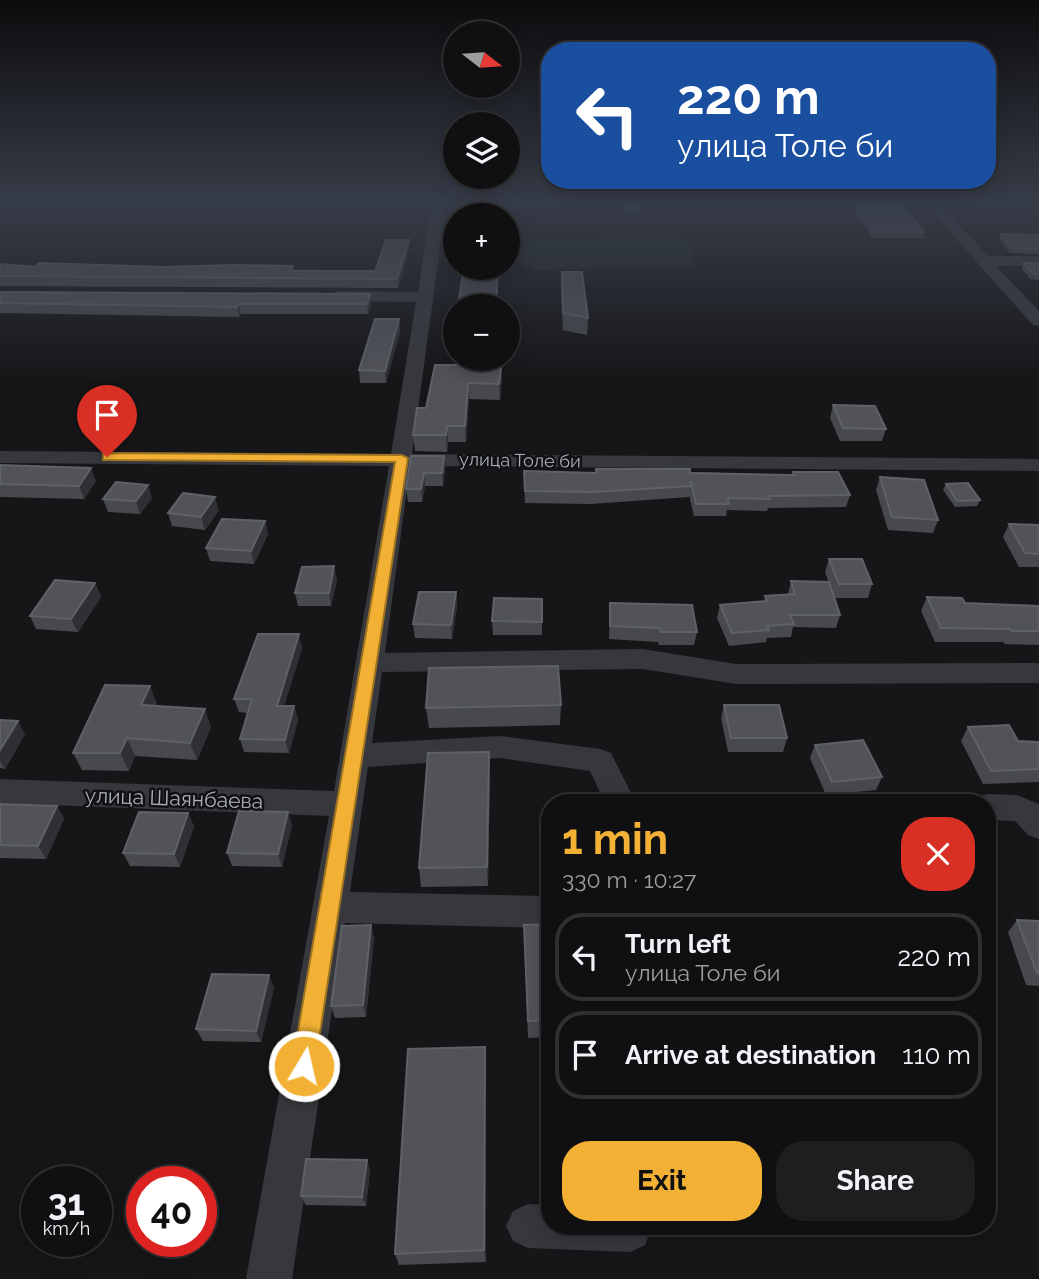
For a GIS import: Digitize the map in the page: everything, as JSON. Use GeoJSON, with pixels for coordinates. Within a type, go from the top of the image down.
{"type":"FeatureCollection","features":[{"type":"Feature","properties":{"kind":"street"},"geometry":{"type":"LineString","coordinates":[[269,1279],[370,663],[431,263]]}},
{"type":"Feature","properties":{"kind":"street"},"geometry":{"type":"LineString","coordinates":[[984,263],[1039,321]]}},
{"type":"Feature","properties":{"kind":"street"},"geometry":{"type":"LineString","coordinates":[[320,296],[426,297]]}},
{"type":"Feature","properties":{"kind":"street","name":"улица Толе би"},"geometry":{"type":"LineString","coordinates":[[0,457],[1039,465]]}},
{"type":"Feature","properties":{"kind":"street"},"geometry":{"type":"LineString","coordinates":[[370,663],[643,659],[736,674],[1039,673]]}},
{"type":"Feature","properties":{"kind":"street"},"geometry":{"type":"LineString","coordinates":[[355,756],[500,747],[600,761],[616,794]]}},
{"type":"Feature","properties":{"kind":"street","name":"улица Шаянбаева"},"geometry":{"type":"LineString","coordinates":[[0,792],[347,804]]}},
{"type":"Feature","properties":{"kind":"street"},"geometry":{"type":"LineString","coordinates":[[996,807],[1024,809],[1037,820],[1039,826]]}},
{"type":"Feature","properties":{"kind":"street"},"geometry":{"type":"LineString","coordinates":[[330,906],[541,912]]}},
{"type":"Feature","properties":{"kind":"street"},"geometry":{"type":"LineString","coordinates":[[528,1226],[541,1227]]}},
{"type":"Feature","properties":{"kind":"shaded area"},"geometry":{"type":"Polygon","coordinates":[[[521,263],[692,263],[691,267],[530,268],[521,263]]]}},
{"type":"Feature","properties":{"kind":"building"},"geometry":{"type":"Polygon","coordinates":[[[39,263],[163,267],[293,266],[290,271],[375,271],[378,263],[402,263],[397,279],[0,276],[0,264],[35,267],[39,263]]]}},
{"type":"Feature","properties":{"kind":"building"},"geometry":{"type":"Polygon","coordinates":[[[1024,263],[1039,263],[1039,274],[1032,273],[1024,263]]]}},
{"type":"Feature","properties":{"kind":"building"},"geometry":{"type":"Polygon","coordinates":[[[562,272],[582,272],[588,318],[563,313],[562,272]]]}},
{"type":"Feature","properties":{"kind":"building"},"geometry":{"type":"Polygon","coordinates":[[[462,280],[498,280],[497,294],[460,294],[462,280]]]}},
{"type":"Feature","properties":{"kind":"building"},"geometry":{"type":"Polygon","coordinates":[[[0,292],[370,294],[367,304],[239,304],[237,307],[0,303],[0,292]]]}},
{"type":"Feature","properties":{"kind":"building"},"geometry":{"type":"Polygon","coordinates":[[[375,319],[399,319],[385,371],[359,370],[375,319]]]}},
{"type":"Feature","properties":{"kind":"building"},"geometry":{"type":"Polygon","coordinates":[[[435,365],[443,365],[443,371],[501,371],[499,384],[468,383],[465,426],[447,426],[446,435],[413,435],[417,408],[426,408],[435,365]]]}},
{"type":"Feature","properties":{"kind":"building"},"geometry":{"type":"Polygon","coordinates":[[[833,405],[875,406],[886,429],[843,428],[833,405]]]}},
{"type":"Feature","properties":{"kind":"building"},"geometry":{"type":"Polygon","coordinates":[[[411,456],[444,456],[442,473],[424,473],[421,489],[406,489],[411,456]]]}},
{"type":"Feature","properties":{"kind":"building"},"geometry":{"type":"Polygon","coordinates":[[[0,465],[91,468],[79,486],[0,484],[0,465]]]}},
{"type":"Feature","properties":{"kind":"building"},"geometry":{"type":"Polygon","coordinates":[[[596,469],[690,469],[690,473],[794,475],[793,472],[838,472],[850,495],[727,498],[729,504],[696,504],[691,481],[691,486],[592,492],[525,491],[524,471],[596,473],[596,469]]]}},
{"type":"Feature","properties":{"kind":"building"},"geometry":{"type":"Polygon","coordinates":[[[880,477],[924,480],[938,520],[892,517],[880,477]]]}},
{"type":"Feature","properties":{"kind":"building"},"geometry":{"type":"Polygon","coordinates":[[[116,482],[148,485],[136,501],[103,499],[116,482]]]}},
{"type":"Feature","properties":{"kind":"building"},"geometry":{"type":"Polygon","coordinates":[[[968,483],[980,500],[957,501],[946,484],[968,483]]]}},
{"type":"Feature","properties":{"kind":"building"},"geometry":{"type":"Polygon","coordinates":[[[183,493],[215,497],[201,517],[168,513],[183,493]]]}},
{"type":"Feature","properties":{"kind":"building"},"geometry":{"type":"Polygon","coordinates":[[[222,519],[265,521],[251,551],[206,548],[222,519]]]}},
{"type":"Feature","properties":{"kind":"building"},"geometry":{"type":"Polygon","coordinates":[[[1009,524],[1039,525],[1039,554],[1025,553],[1009,524]]]}},
{"type":"Feature","properties":{"kind":"building"},"geometry":{"type":"Polygon","coordinates":[[[829,559],[862,559],[872,584],[839,584],[829,559]]]}},
{"type":"Feature","properties":{"kind":"building"},"geometry":{"type":"Polygon","coordinates":[[[334,566],[329,593],[295,593],[302,567],[334,566]]]}},
{"type":"Feature","properties":{"kind":"building"},"geometry":{"type":"Polygon","coordinates":[[[55,580],[95,583],[71,619],[30,616],[55,580]]]}},
{"type":"Feature","properties":{"kind":"building"},"geometry":{"type":"Polygon","coordinates":[[[791,581],[829,582],[840,615],[790,615],[794,624],[767,626],[769,630],[732,633],[720,605],[767,601],[765,596],[795,594],[791,581]]]}},
{"type":"Feature","properties":{"kind":"building"},"geometry":{"type":"Polygon","coordinates":[[[419,592],[456,592],[451,625],[413,624],[419,592]]]}},
{"type":"Feature","properties":{"kind":"building"},"geometry":{"type":"Polygon","coordinates":[[[927,597],[962,598],[965,603],[1039,606],[1039,631],[941,628],[927,597]]]}},
{"type":"Feature","properties":{"kind":"building"},"geometry":{"type":"Polygon","coordinates":[[[494,598],[542,599],[542,622],[492,621],[494,598]]]}},
{"type":"Feature","properties":{"kind":"building"},"geometry":{"type":"Polygon","coordinates":[[[610,603],[692,605],[697,632],[661,632],[660,628],[610,626],[610,603]]]}},
{"type":"Feature","properties":{"kind":"building"},"geometry":{"type":"Polygon","coordinates":[[[258,634],[299,634],[277,706],[294,706],[285,740],[240,739],[252,699],[234,699],[258,634]]]}},
{"type":"Feature","properties":{"kind":"building"},"geometry":{"type":"Polygon","coordinates":[[[558,666],[561,705],[426,708],[429,668],[558,666]]]}},
{"type":"Feature","properties":{"kind":"building"},"geometry":{"type":"Polygon","coordinates":[[[105,685],[150,686],[141,705],[205,709],[190,743],[127,738],[120,753],[73,753],[105,685]]]}},
{"type":"Feature","properties":{"kind":"building"},"geometry":{"type":"Polygon","coordinates":[[[724,705],[779,705],[787,738],[731,738],[724,705]]]}},
{"type":"Feature","properties":{"kind":"building"},"geometry":{"type":"Polygon","coordinates":[[[0,720],[18,721],[0,750],[0,720]]]}},
{"type":"Feature","properties":{"kind":"building"},"geometry":{"type":"Polygon","coordinates":[[[1009,725],[1018,741],[1039,742],[1039,769],[991,771],[968,727],[1009,725]]]}},
{"type":"Feature","properties":{"kind":"building"},"geometry":{"type":"Polygon","coordinates":[[[863,740],[882,777],[832,782],[815,745],[863,740]]]}},
{"type":"Feature","properties":{"kind":"building"},"geometry":{"type":"Polygon","coordinates":[[[489,752],[487,867],[419,868],[428,753],[489,752]]]}},
{"type":"Feature","properties":{"kind":"building"},"geometry":{"type":"Polygon","coordinates":[[[0,804],[57,806],[38,846],[0,845],[0,804]]]}},
{"type":"Feature","properties":{"kind":"building"},"geometry":{"type":"Polygon","coordinates":[[[239,811],[288,812],[278,854],[227,853],[239,811]]]}},
{"type":"Feature","properties":{"kind":"building"},"geometry":{"type":"Polygon","coordinates":[[[139,812],[188,813],[174,854],[123,853],[139,812]]]}},
{"type":"Feature","properties":{"kind":"building"},"geometry":{"type":"Polygon","coordinates":[[[1017,920],[1039,921],[1039,973],[1037,973],[1017,920]]]}},
{"type":"Feature","properties":{"kind":"building"},"geometry":{"type":"Polygon","coordinates":[[[541,924],[541,1020],[528,1021],[524,925],[541,924]]]}},
{"type":"Feature","properties":{"kind":"building"},"geometry":{"type":"Polygon","coordinates":[[[371,925],[363,1005],[331,1006],[342,926],[371,925]]]}},
{"type":"Feature","properties":{"kind":"building"},"geometry":{"type":"Polygon","coordinates":[[[212,974],[269,975],[256,1031],[196,1029],[212,974]]]}},
{"type":"Feature","properties":{"kind":"building"},"geometry":{"type":"Polygon","coordinates":[[[485,1047],[484,1250],[395,1254],[408,1049],[485,1047]]]}},
{"type":"Feature","properties":{"kind":"building"},"geometry":{"type":"Polygon","coordinates":[[[306,1159],[367,1160],[362,1197],[301,1196],[306,1159]]]}},
{"type":"Feature","properties":{"kind":"route"},"geometry":{"type":"LineString","coordinates":[[107,457],[402,458],[304,1066]]}}]}
